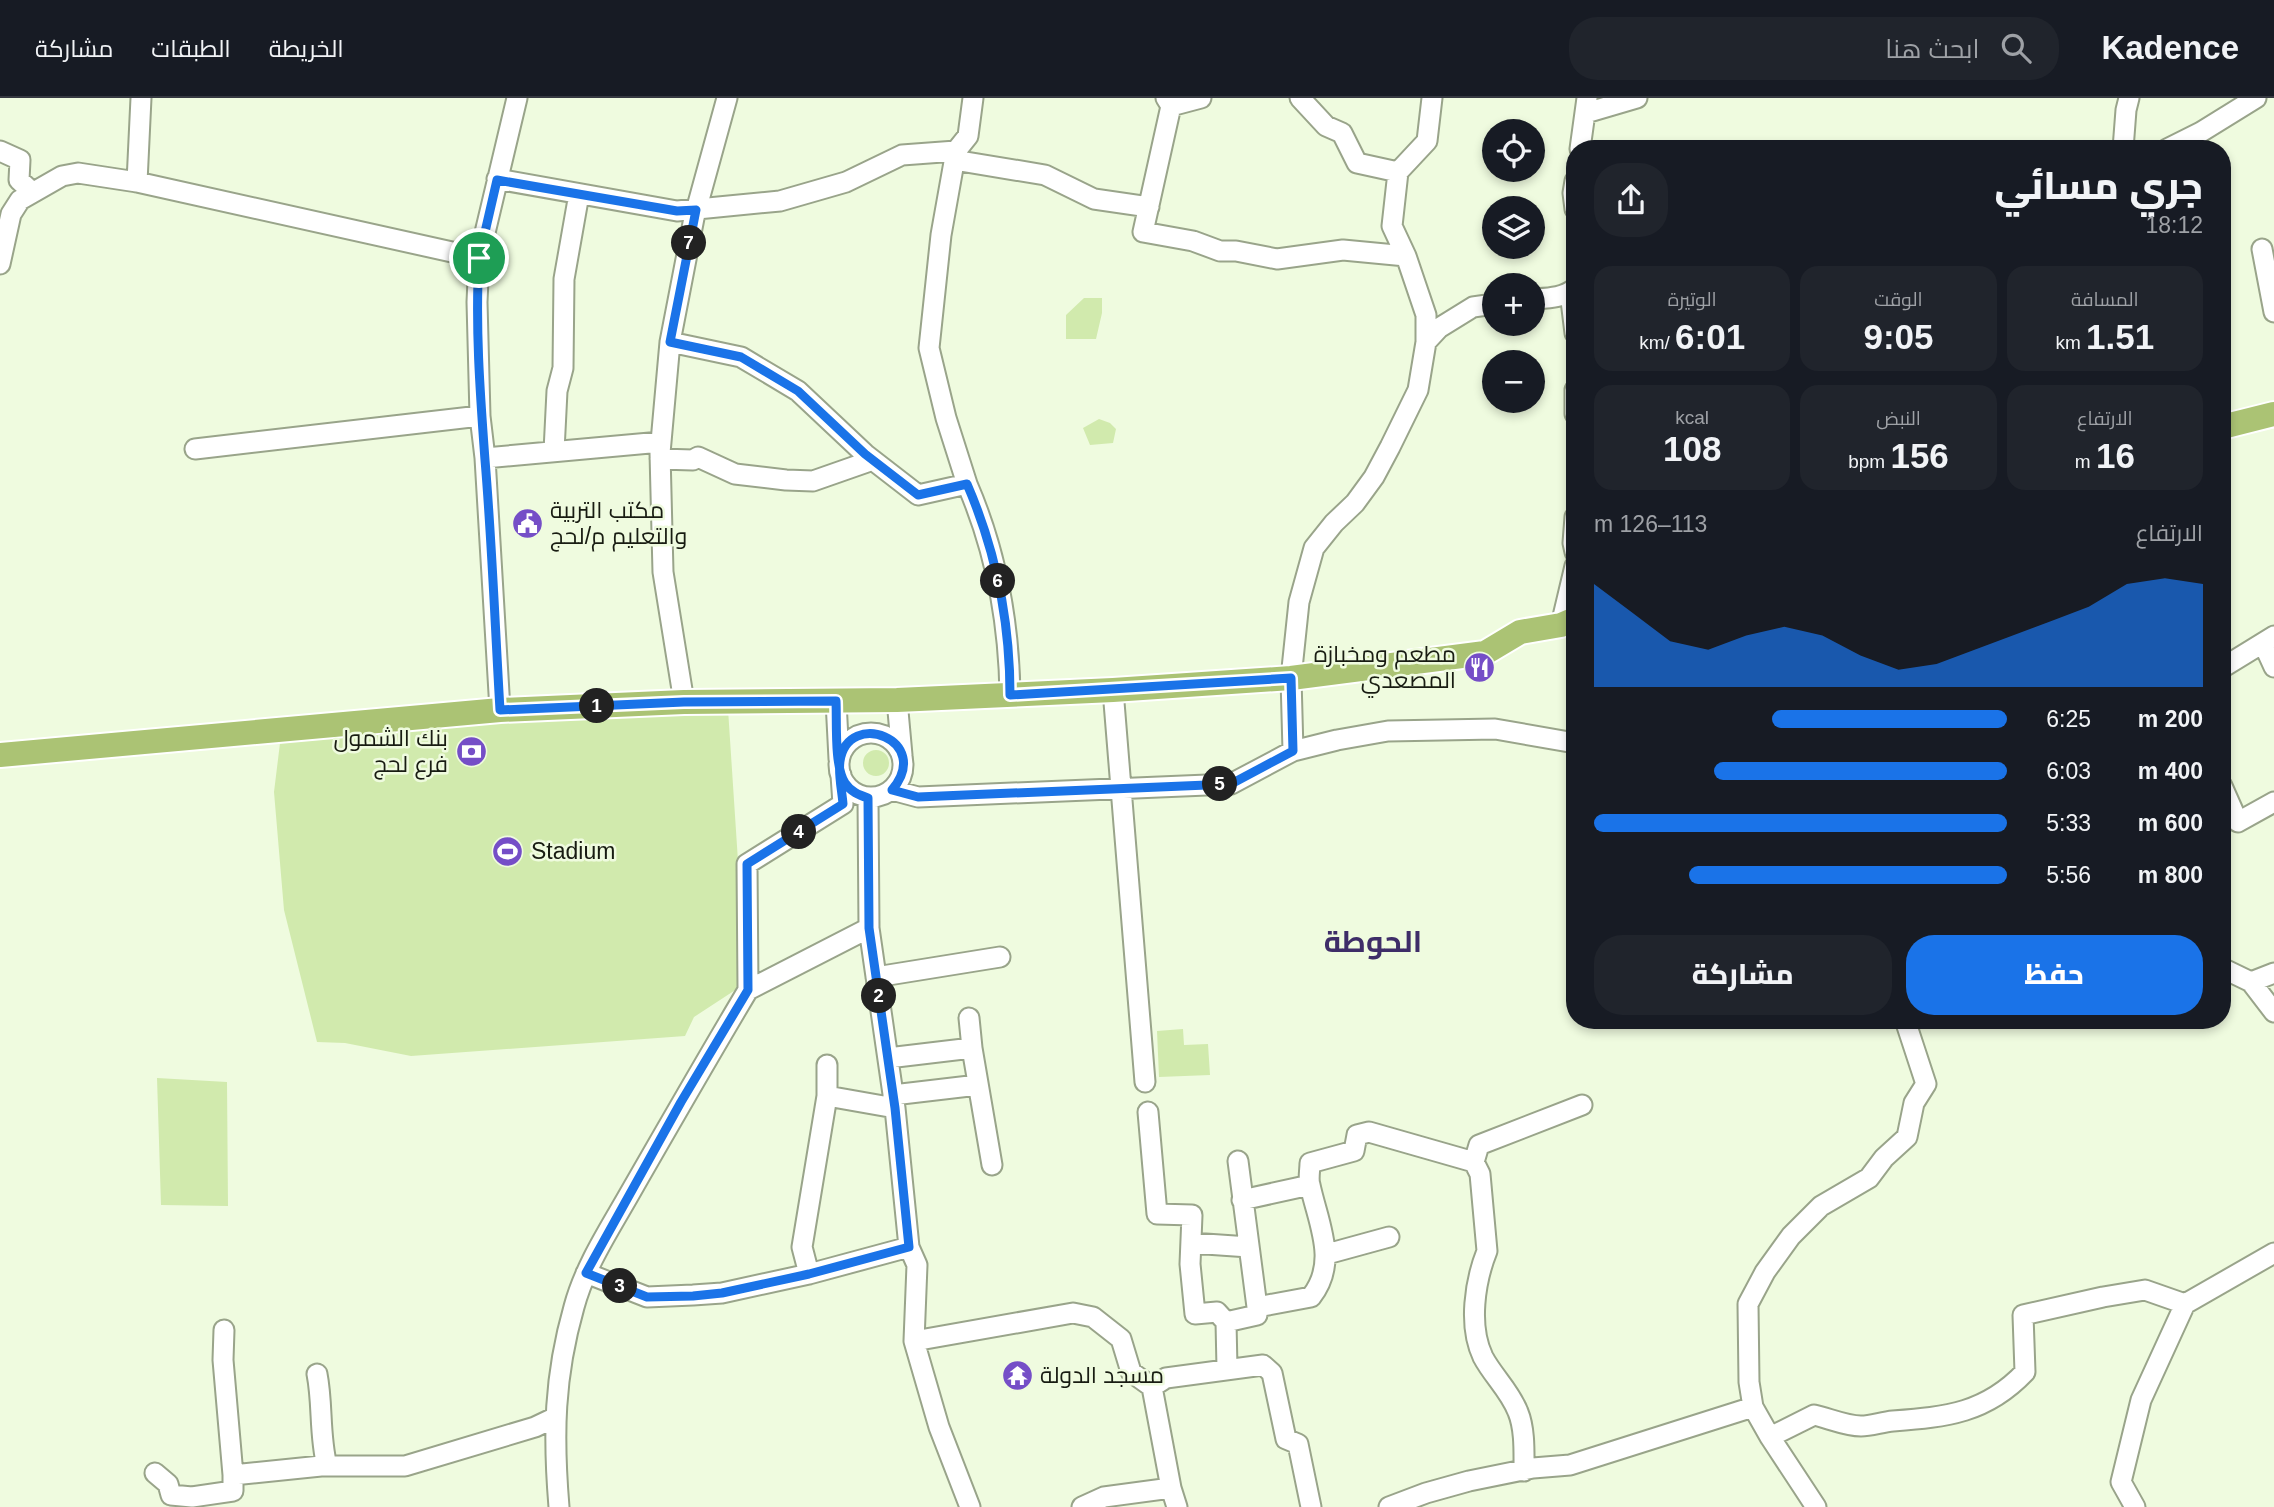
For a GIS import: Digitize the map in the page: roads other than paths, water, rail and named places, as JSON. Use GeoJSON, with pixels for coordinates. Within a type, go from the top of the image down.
{"type":"FeatureCollection","features":[{"type":"Feature","properties":{"kind":"main road"},"geometry":{"type":"LineString","coordinates":[[2231,425],[2274,414]]}},
{"type":"Feature","properties":{"kind":"main road"},"geometry":{"type":"LineString","coordinates":[[0,755],[500,710],[684,702],[897,700],[1291,678],[1485,653],[1520,632],[1566,622]]}},
{"type":"Feature","properties":{"kind":"street"},"geometry":{"type":"LineString","coordinates":[[137,182],[141,98]]}},
{"type":"Feature","properties":{"kind":"street"},"geometry":{"type":"LineString","coordinates":[[500,710],[485,458],[480,416],[477,302],[479,258],[517,98]]}},
{"type":"Feature","properties":{"kind":"street"},"geometry":{"type":"LineString","coordinates":[[684,702],[663,572],[660,450],[670,342],[696,210],[727,98]]}},
{"type":"Feature","properties":{"kind":"street"},"geometry":{"type":"LineString","coordinates":[[974,98],[968,136],[955,155],[941,235],[929,348],[946,418],[967,484],[983,522],[1000,590],[1008,644],[1010,695]]}},
{"type":"Feature","properties":{"kind":"street"},"geometry":{"type":"LineString","coordinates":[[1201,98],[1168,102],[1143,232],[1194,241],[1220,251],[1236,251],[1277,259],[1343,250],[1406,256]]}},
{"type":"Feature","properties":{"kind":"street"},"geometry":{"type":"LineString","coordinates":[[1300,98],[1326,126],[1342,133],[1357,163],[1398,172]]}},
{"type":"Feature","properties":{"kind":"street"},"geometry":{"type":"LineString","coordinates":[[1293,751],[1291,678],[1299,602],[1314,548],[1355,503],[1374,477],[1418,390],[1426,342],[1426,315],[1406,256],[1391,226],[1398,172],[1427,141],[1432,98]]}},
{"type":"Feature","properties":{"kind":"street"},"geometry":{"type":"LineString","coordinates":[[1581,140],[1586,106],[1637,98]]}},
{"type":"Feature","properties":{"kind":"street"},"geometry":{"type":"LineString","coordinates":[[2124,140],[2129,98]]}},
{"type":"Feature","properties":{"kind":"street"},"geometry":{"type":"LineString","coordinates":[[2184,140],[2256,98]]}},
{"type":"Feature","properties":{"kind":"street"},"geometry":{"type":"LineString","coordinates":[[0,151],[20,160],[19,180],[32,192]]}},
{"type":"Feature","properties":{"kind":"street"},"geometry":{"type":"LineString","coordinates":[[497,180],[677,211],[696,210],[780,201],[846,182],[902,155],[955,155],[1045,175],[1094,199],[1149,207]]}},
{"type":"Feature","properties":{"kind":"street"},"geometry":{"type":"LineString","coordinates":[[0,264],[11,214],[20,200],[62,176],[78,173],[137,182],[479,258]]}},
{"type":"Feature","properties":{"kind":"street"},"geometry":{"type":"LineString","coordinates":[[554,451],[557,391],[563,368],[564,279],[579,194]]}},
{"type":"Feature","properties":{"kind":"street"},"geometry":{"type":"LineString","coordinates":[[2262,249],[2273,309]]}},
{"type":"Feature","properties":{"kind":"street"},"geometry":{"type":"LineString","coordinates":[[1545,296],[1566,292]]}},
{"type":"Feature","properties":{"kind":"street"},"geometry":{"type":"LineString","coordinates":[[1426,342],[1439,328],[1474,307],[1482,306]]}},
{"type":"Feature","properties":{"kind":"street"},"geometry":{"type":"LineString","coordinates":[[670,342],[741,357],[798,391],[873,460],[918,495],[967,484]]}},
{"type":"Feature","properties":{"kind":"street"},"geometry":{"type":"LineString","coordinates":[[195,449],[480,416]]}},
{"type":"Feature","properties":{"kind":"street"},"geometry":{"type":"LineString","coordinates":[[485,458],[554,451],[660,450],[693,460],[698,457],[735,474],[770,480],[813,481],[873,460]]}},
{"type":"Feature","properties":{"kind":"street"},"geometry":{"type":"LineString","coordinates":[[2231,662],[2269,639],[2274,667]]}},
{"type":"Feature","properties":{"kind":"street"},"geometry":{"type":"LineString","coordinates":[[1113,690],[1145,1082]]}},
{"type":"Feature","properties":{"kind":"street"},"geometry":{"type":"LineString","coordinates":[[897,700],[904,768],[900,780],[892,790],[881,796],[868,798],[856,794],[846,786],[840,769],[843,750],[851,740],[862,734],[874,733],[887,737],[896,745],[902,756]]}},
{"type":"Feature","properties":{"kind":"street"},"geometry":{"type":"LineString","coordinates":[[559,1507],[554,1449],[557,1384],[574,1305],[586,1273],[681,1102],[748,990],[747,864],[843,804],[836,701]]}},
{"type":"Feature","properties":{"kind":"street"},"geometry":{"type":"LineString","coordinates":[[892,790],[918,797],[1231,784],[1293,751],[1388,731],[1494,729],[1566,741]]}},
{"type":"Feature","properties":{"kind":"street"},"geometry":{"type":"LineString","coordinates":[[868,798],[869,928],[894,1102],[909,1247],[917,1265],[914,1341],[939,1427],[970,1507]]}},
{"type":"Feature","properties":{"kind":"street"},"geometry":{"type":"LineString","coordinates":[[2231,808],[2238,822],[2274,802]]}},
{"type":"Feature","properties":{"kind":"street"},"geometry":{"type":"LineString","coordinates":[[748,990],[869,928]]}},
{"type":"Feature","properties":{"kind":"street"},"geometry":{"type":"LineString","coordinates":[[876,977],[1000,957]]}},
{"type":"Feature","properties":{"kind":"street"},"geometry":{"type":"LineString","coordinates":[[2231,972],[2251,982],[2274,1012]]}},
{"type":"Feature","properties":{"kind":"street"},"geometry":{"type":"LineString","coordinates":[[2251,982],[2274,973]]}},
{"type":"Feature","properties":{"kind":"street"},"geometry":{"type":"LineString","coordinates":[[969,1018],[992,1165]]}},
{"type":"Feature","properties":{"kind":"street"},"geometry":{"type":"LineString","coordinates":[[1816,1507],[1753,1407],[1749,1382],[1748,1304],[1765,1272],[1791,1236],[1821,1206],[1869,1178],[1884,1158],[1907,1137],[1914,1103],[1926,1084],[1908,1029]]}},
{"type":"Feature","properties":{"kind":"street"},"geometry":{"type":"LineString","coordinates":[[888,1058],[972,1048]]}},
{"type":"Feature","properties":{"kind":"street"},"geometry":{"type":"LineString","coordinates":[[809,1274],[802,1247],[827,1096],[827,1065]]}},
{"type":"Feature","properties":{"kind":"street"},"geometry":{"type":"LineString","coordinates":[[827,1096],[894,1102],[978,1085]]}},
{"type":"Feature","properties":{"kind":"street"},"geometry":{"type":"LineString","coordinates":[[1524,1471],[1519,1413],[1507,1390],[1483,1357],[1475,1333],[1482,1262],[1487,1251],[1480,1174],[1474,1162],[1479,1145],[1582,1105]]}},
{"type":"Feature","properties":{"kind":"street"},"geometry":{"type":"LineString","coordinates":[[1149,1112],[1157,1214],[1192,1215],[1195,1314],[1217,1312],[1226,1322],[1227,1368]]}},
{"type":"Feature","properties":{"kind":"street"},"geometry":{"type":"LineString","coordinates":[[1257,1307],[1311,1297],[1317,1290],[1328,1254],[1310,1185],[1310,1163],[1354,1151],[1357,1135],[1369,1132],[1474,1162]]}},
{"type":"Feature","properties":{"kind":"street"},"geometry":{"type":"LineString","coordinates":[[1226,1322],[1257,1315],[1238,1161]]}},
{"type":"Feature","properties":{"kind":"street"},"geometry":{"type":"LineString","coordinates":[[1242,1200],[1310,1185]]}},
{"type":"Feature","properties":{"kind":"street"},"geometry":{"type":"LineString","coordinates":[[1328,1254],[1389,1237]]}},
{"type":"Feature","properties":{"kind":"street"},"geometry":{"type":"LineString","coordinates":[[1191,1243],[1249,1247]]}},
{"type":"Feature","properties":{"kind":"street"},"geometry":{"type":"LineString","coordinates":[[586,1273],[647,1297],[722,1293],[809,1274],[909,1247]]}},
{"type":"Feature","properties":{"kind":"street"},"geometry":{"type":"LineString","coordinates":[[2135,1507],[2121,1482],[2141,1400],[2185,1304],[2274,1253]]}},
{"type":"Feature","properties":{"kind":"street"},"geometry":{"type":"LineString","coordinates":[[1770,1437],[1814,1415],[1860,1426],[1932,1419],[1979,1406],[2008,1390],[2025,1371],[2023,1315],[2145,1290],[2185,1304]]}},
{"type":"Feature","properties":{"kind":"street"},"geometry":{"type":"LineString","coordinates":[[914,1341],[1073,1313],[1093,1317],[1121,1339],[1131,1372],[1152,1387],[1177,1507]]}},
{"type":"Feature","properties":{"kind":"street"},"geometry":{"type":"LineString","coordinates":[[155,1473],[168,1484],[170,1501],[233,1491],[223,1360],[224,1330]]}},
{"type":"Feature","properties":{"kind":"street"},"geometry":{"type":"LineString","coordinates":[[1152,1387],[1166,1378],[1263,1365],[1272,1373],[1286,1439],[1298,1444],[1311,1507]]}},
{"type":"Feature","properties":{"kind":"street"},"geometry":{"type":"LineString","coordinates":[[317,1374],[322,1445],[327,1466]]}},
{"type":"Feature","properties":{"kind":"street"},"geometry":{"type":"LineString","coordinates":[[1389,1507],[1469,1481],[1533,1468],[1570,1465],[1753,1407]]}},
{"type":"Feature","properties":{"kind":"street"},"geometry":{"type":"LineString","coordinates":[[233,1475],[327,1466],[405,1466],[535,1427],[556,1417]]}},
{"type":"Feature","properties":{"kind":"street"},"geometry":{"type":"LineString","coordinates":[[1082,1507],[1104,1497],[1171,1488]]}},
{"type":"Feature","properties":{"kind":"place","name":"مكتب التربية والتعليم م/لحج"},"geometry":{"type":"Point","coordinates":[527,523]}},
{"type":"Feature","properties":{"kind":"place","name":"مطعم ومخبازة المصعدي"},"geometry":{"type":"Point","coordinates":[1479,667]}},
{"type":"Feature","properties":{"kind":"place","name":"بنك الشمول فرع لحج"},"geometry":{"type":"Point","coordinates":[471,751]}},
{"type":"Feature","properties":{"kind":"place","name":"Stadium"},"geometry":{"type":"Point","coordinates":[508,851]}},
{"type":"Feature","properties":{"kind":"place","name":"مسجد الدولة"},"geometry":{"type":"Point","coordinates":[1017,1375]}},
{"type":"Feature","properties":{"kind":"district","name":"الحوطة"},"geometry":{"type":"Point","coordinates":[1373,942]}}]}
